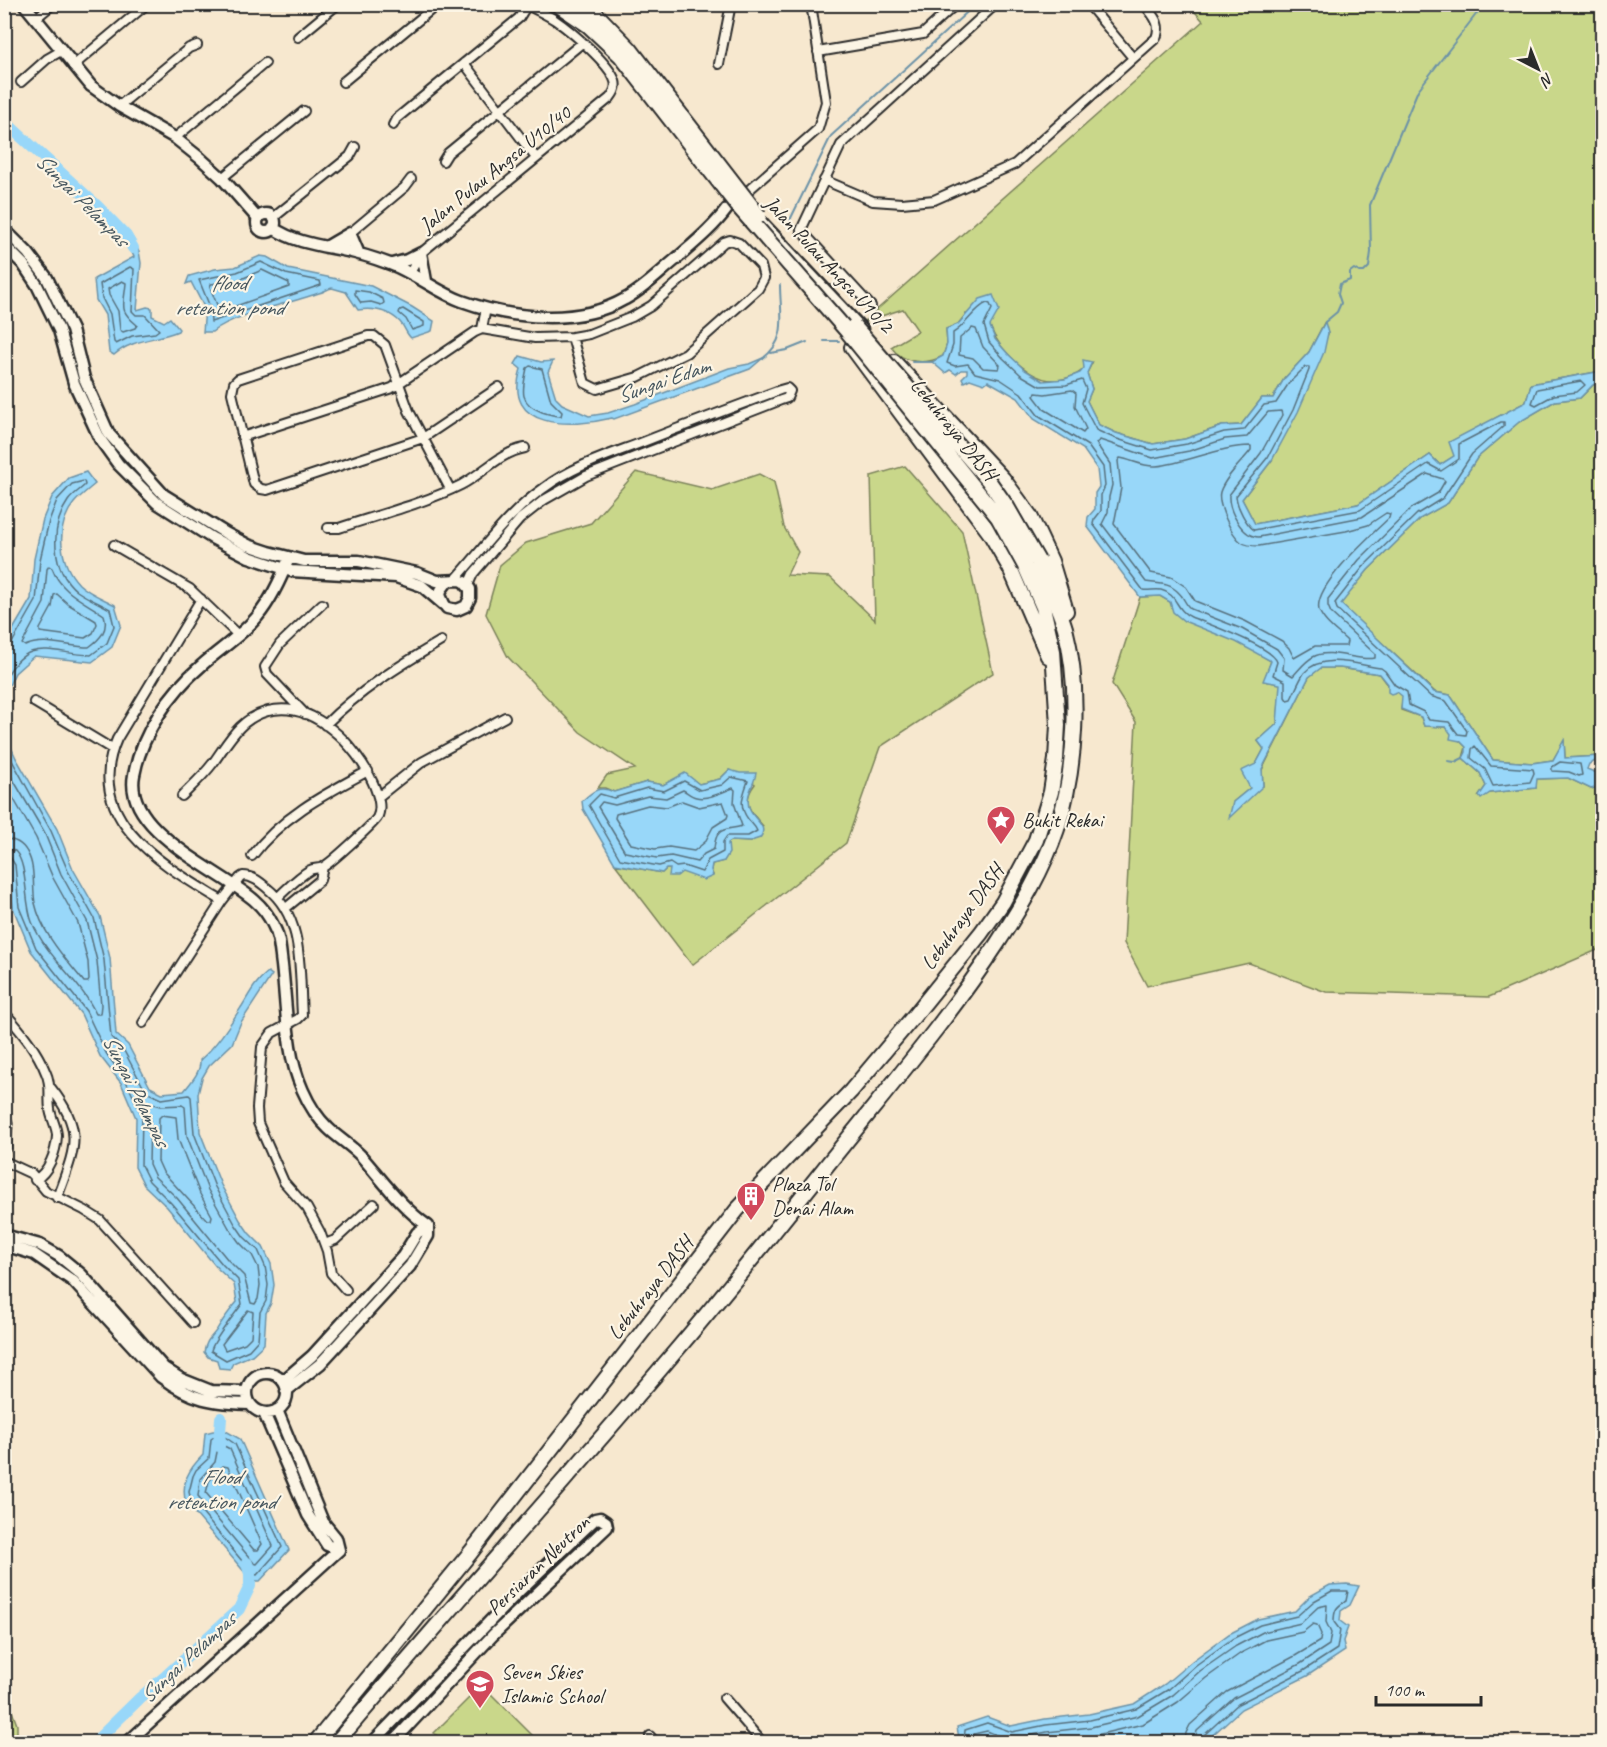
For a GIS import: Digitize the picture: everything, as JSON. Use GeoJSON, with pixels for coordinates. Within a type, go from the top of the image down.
{"type":"FeatureCollection","features":[{"type":"Feature","properties":{"kind":"highway","name":"Lebuhraya DASH"},"geometry":{"type":"LineString","coordinates":[[316,1743],[471,1552],[738,1210],[851,1091],[921,1008],[1003,902],[1036,840],[1051,792],[1058,725],[1053,651],[1031,564],[998,517],[847,331],[737,205],[621,56],[588,25],[557,4]]}},
{"type":"Feature","properties":{"kind":"highway","name":"Lebuhraya DASH"},"geometry":{"type":"LineString","coordinates":[[337,1743],[469,1586],[674,1353],[961,997],[1012,922],[1043,867],[1058,826],[1068,782],[1073,740],[1074,692],[1070,653],[1064,627],[1031,564],[1007,507],[988,480],[752,208],[630,49],[596,14],[582,4]]}},
{"type":"Feature","properties":{"kind":"highway"},"geometry":{"type":"LineString","coordinates":[[839,329],[990,533],[1010,568],[1053,666]]}},
{"type":"Feature","properties":{"kind":"highway"},"geometry":{"type":"LineString","coordinates":[[886,354],[1003,479],[1030,516],[1051,561],[1063,599],[1066,617],[1064,627]]}},
{"type":"Feature","properties":{"kind":"street"},"geometry":{"type":"LineString","coordinates":[[24,4],[91,86],[119,106],[175,138],[222,178],[258,219],[257,225],[261,231],[269,232],[273,223],[350,156],[355,147]]}},
{"type":"Feature","properties":{"kind":"street"},"geometry":{"type":"LineString","coordinates":[[35,19],[53,4]]}},
{"type":"Feature","properties":{"kind":"street"},"geometry":{"type":"LineString","coordinates":[[73,66],[147,4]]}},
{"type":"Feature","properties":{"kind":"street"},"geometry":{"type":"LineString","coordinates":[[298,37],[338,4]]}},
{"type":"Feature","properties":{"kind":"street"},"geometry":{"type":"LineString","coordinates":[[343,82],[438,4]]}},
{"type":"Feature","properties":{"kind":"street","name":"Jalan Pulau Angsa U10/2"},"geometry":{"type":"LineString","coordinates":[[549,4],[598,39],[627,69],[691,156],[886,354]]}},
{"type":"Feature","properties":{"kind":"street","name":"Jalan Pulau Angsa U10/2"},"geometry":{"type":"LineString","coordinates":[[577,4],[594,16],[616,37],[666,100],[735,201],[839,329]]}},
{"type":"Feature","properties":{"kind":"street"},"geometry":{"type":"LineString","coordinates":[[719,64],[730,4]]}},
{"type":"Feature","properties":{"kind":"street","name":"Jalan Pulau Angsa U10/2"},"geometry":{"type":"LineString","coordinates":[[735,201],[818,129],[826,102],[811,4]]}},
{"type":"Feature","properties":{"kind":"street"},"geometry":{"type":"LineString","coordinates":[[818,52],[923,34],[956,4]]}},
{"type":"Feature","properties":{"kind":"street"},"geometry":{"type":"LineString","coordinates":[[871,306],[801,230],[841,145],[996,4]]}},
{"type":"Feature","properties":{"kind":"street"},"geometry":{"type":"LineString","coordinates":[[1088,4],[1133,58]]}},
{"type":"Feature","properties":{"kind":"street"},"geometry":{"type":"LineString","coordinates":[[824,180],[873,201],[902,203],[934,200],[1015,164],[1156,38],[1159,30],[1158,22],[1144,4]]}},
{"type":"Feature","properties":{"kind":"street"},"geometry":{"type":"LineString","coordinates":[[393,125],[396,119],[519,18],[526,5],[557,21],[582,42],[448,153],[443,161]]}},
{"type":"Feature","properties":{"kind":"street","name":"Jalan Pulau Angsa U10/40"},"geometry":{"type":"LineString","coordinates":[[410,273],[421,253],[610,98],[615,91],[615,81],[606,66],[582,42]]}},
{"type":"Feature","properties":{"kind":"street"},"geometry":{"type":"LineString","coordinates":[[119,106],[189,48],[197,45]]}},
{"type":"Feature","properties":{"kind":"street"},"geometry":{"type":"LineString","coordinates":[[21,82],[47,59],[61,51]]}},
{"type":"Feature","properties":{"kind":"street"},"geometry":{"type":"LineString","coordinates":[[175,138],[265,63]]}},
{"type":"Feature","properties":{"kind":"street"},"geometry":{"type":"LineString","coordinates":[[464,63],[536,158]]}},
{"type":"Feature","properties":{"kind":"street"},"geometry":{"type":"LineString","coordinates":[[222,178],[304,111]]}},
{"type":"Feature","properties":{"kind":"street"},"geometry":{"type":"LineString","coordinates":[[326,247],[350,234],[405,188],[411,179]]}},
{"type":"Feature","properties":{"kind":"street"},"geometry":{"type":"LineString","coordinates":[[273,223],[284,235],[392,264],[426,280],[460,301],[501,311],[533,316],[562,317],[586,315],[625,300],[714,225],[735,201]]}},
{"type":"Feature","properties":{"kind":"street"},"geometry":{"type":"LineString","coordinates":[[4,229],[47,278],[72,330],[84,378],[109,434],[164,495],[248,545],[287,563],[291,571],[396,577],[422,585],[452,610],[466,606],[471,594],[468,585],[460,580],[437,581],[392,566],[359,561],[287,563],[249,557],[212,538],[157,503],[118,464],[100,439],[78,393],[59,330],[37,285],[23,264],[4,245]]}},
{"type":"Feature","properties":{"kind":"street"},"geometry":{"type":"LineString","coordinates":[[343,250],[350,234]]}},
{"type":"Feature","properties":{"kind":"street"},"geometry":{"type":"LineString","coordinates":[[350,234],[359,254]]}},
{"type":"Feature","properties":{"kind":"street"},"geometry":{"type":"LineString","coordinates":[[242,437],[398,385],[478,330],[497,330],[535,338],[572,338],[613,326],[651,306],[724,242],[735,241],[763,271],[764,278],[759,289],[686,352],[645,373],[597,389],[588,387],[582,378],[572,338]]}},
{"type":"Feature","properties":{"kind":"street"},"geometry":{"type":"LineString","coordinates":[[392,264],[421,253],[426,280]]}},
{"type":"Feature","properties":{"kind":"street"},"geometry":{"type":"LineString","coordinates":[[478,330],[486,308]]}},
{"type":"Feature","properties":{"kind":"street"},"geometry":{"type":"LineString","coordinates":[[497,330],[501,311]]}},
{"type":"Feature","properties":{"kind":"street"},"geometry":{"type":"LineString","coordinates":[[450,489],[423,438],[398,385],[385,345],[374,336],[238,378],[234,382],[232,393],[254,484],[267,490],[423,438],[499,387]]}},
{"type":"Feature","properties":{"kind":"street"},"geometry":{"type":"LineString","coordinates":[[394,371],[411,376]]}},
{"type":"Feature","properties":{"kind":"street"},"geometry":{"type":"LineString","coordinates":[[444,604],[441,600],[441,590],[514,512],[544,487],[588,462],[780,390],[787,388],[790,391],[787,398],[607,468],[565,487],[520,519],[473,574],[468,585]]}},
{"type":"Feature","properties":{"kind":"street"},"geometry":{"type":"LineString","coordinates":[[328,528],[339,528],[450,489],[462,484],[504,455],[525,448]]}},
{"type":"Feature","properties":{"kind":"street"},"geometry":{"type":"LineString","coordinates":[[114,545],[190,589],[239,636]]}},
{"type":"Feature","properties":{"kind":"street"},"geometry":{"type":"LineString","coordinates":[[284,1386],[404,1256],[417,1233],[428,1226],[416,1217],[358,1153],[328,1128],[309,1104],[292,1056],[278,936],[273,925],[255,901],[168,841],[147,820],[136,799],[133,778],[138,757],[151,728],[180,684],[239,636],[258,616],[287,563]]}},
{"type":"Feature","properties":{"kind":"street"},"geometry":{"type":"LineString","coordinates":[[201,599],[112,748],[108,771],[118,815],[143,847],[175,872],[222,901]]}},
{"type":"Feature","properties":{"kind":"street"},"geometry":{"type":"LineString","coordinates":[[278,897],[310,870],[323,867],[376,818],[380,808],[368,771],[345,740],[305,714],[267,674],[265,667],[280,644],[322,604]]}},
{"type":"Feature","properties":{"kind":"street"},"geometry":{"type":"LineString","coordinates":[[325,725],[338,711],[377,680],[441,641]]}},
{"type":"Feature","properties":{"kind":"street"},"geometry":{"type":"LineString","coordinates":[[34,702],[112,748]]}},
{"type":"Feature","properties":{"kind":"street"},"geometry":{"type":"LineString","coordinates":[[182,796],[207,770],[230,736],[254,716],[276,710],[305,714]]}},
{"type":"Feature","properties":{"kind":"street"},"geometry":{"type":"LineString","coordinates":[[378,797],[422,762],[505,717]]}},
{"type":"Feature","properties":{"kind":"street"},"geometry":{"type":"LineString","coordinates":[[252,856],[261,844],[294,814],[330,790],[368,771]]}},
{"type":"Feature","properties":{"kind":"street"},"geometry":{"type":"LineString","coordinates":[[286,908],[320,880],[323,867]]}},
{"type":"Feature","properties":{"kind":"street"},"geometry":{"type":"LineString","coordinates":[[143,1023],[222,901],[240,878],[246,876],[258,881],[278,897],[295,928],[302,1014],[298,1019],[272,1033],[262,1047],[258,1123],[284,1182],[307,1208],[325,1244],[331,1273],[346,1290]]}},
{"type":"Feature","properties":{"kind":"street"},"geometry":{"type":"LineString","coordinates":[[4,1012],[26,1037],[46,1072],[51,1088],[69,1112],[74,1126],[70,1162],[57,1198]]}},
{"type":"Feature","properties":{"kind":"street"},"geometry":{"type":"LineString","coordinates":[[35,1180],[44,1175],[48,1167],[57,1135],[50,1109],[51,1088]]}},
{"type":"Feature","properties":{"kind":"street"},"geometry":{"type":"LineString","coordinates":[[4,1117],[4,1148]]}},
{"type":"Feature","properties":{"kind":"street"},"geometry":{"type":"LineString","coordinates":[[4,1161],[32,1174],[46,1191],[57,1198],[100,1220],[193,1323]]}},
{"type":"Feature","properties":{"kind":"street"},"geometry":{"type":"LineString","coordinates":[[325,1244],[335,1240],[374,1204]]}},
{"type":"Feature","properties":{"kind":"street"},"geometry":{"type":"LineString","coordinates":[[4,1235],[40,1245],[81,1274],[164,1368],[181,1379],[211,1391],[247,1392]]}},
{"type":"Feature","properties":{"kind":"street"},"geometry":{"type":"LineString","coordinates":[[4,1245],[34,1254],[73,1281],[161,1377],[189,1395],[210,1401],[250,1404],[264,1413],[277,1410],[286,1400],[284,1386],[271,1374],[258,1375],[253,1379],[247,1392],[250,1404]]}},
{"type":"Feature","properties":{"kind":"street"},"geometry":{"type":"LineString","coordinates":[[277,1410],[323,1522],[336,1538],[339,1550]]}},
{"type":"Feature","properties":{"kind":"street"},"geometry":{"type":"LineString","coordinates":[[264,1413],[308,1515],[327,1545],[339,1550]]}},
{"type":"Feature","properties":{"kind":"street","name":"Persiaran Neutron"},"geometry":{"type":"LineString","coordinates":[[373,1743],[511,1599],[595,1519],[600,1518],[606,1522],[607,1527],[464,1665],[393,1743]]}},
{"type":"Feature","properties":{"kind":"street"},"geometry":{"type":"LineString","coordinates":[[128,1743],[339,1550]]}},
{"type":"Feature","properties":{"kind":"street"},"geometry":{"type":"LineString","coordinates":[[724,1698],[762,1743]]}},
{"type":"Feature","properties":{"kind":"green space"},"geometry":{"type":"Polygon","coordinates":[[[1189,5],[1602,5],[1602,371],[1531,384],[1526,402],[1450,442],[1455,456],[1440,465],[1430,455],[1358,504],[1255,524],[1242,499],[1272,460],[1328,334],[1324,323],[1309,352],[1284,379],[1273,398],[1262,398],[1241,425],[1222,426],[1185,439],[1153,444],[1116,433],[1099,425],[1087,401],[1092,389],[1087,373],[1092,363],[1068,378],[1043,379],[1029,372],[1006,352],[990,326],[966,314],[958,324],[946,329],[947,344],[943,356],[923,362],[909,360],[896,353],[891,347],[918,331],[903,309],[863,322],[1203,21],[1189,5]]]}},
{"type":"Feature","properties":{"kind":"green space"},"geometry":{"type":"Polygon","coordinates":[[[1602,382],[1602,756],[1565,758],[1564,741],[1553,760],[1532,763],[1493,760],[1450,695],[1435,692],[1340,604],[1368,570],[1421,518],[1448,503],[1477,458],[1519,422],[1555,401],[1580,398],[1593,385],[1602,382]]]}},
{"type":"Feature","properties":{"kind":"green space"},"geometry":{"type":"Polygon","coordinates":[[[905,466],[962,531],[993,673],[880,747],[846,843],[692,965],[615,864],[662,873],[666,869],[671,869],[670,875],[682,872],[713,875],[712,864],[724,861],[728,843],[731,841],[751,842],[763,826],[754,816],[748,802],[755,784],[729,770],[720,779],[699,784],[685,774],[663,785],[647,782],[614,792],[598,788],[607,775],[635,769],[580,732],[508,657],[486,614],[500,565],[526,543],[591,523],[636,472],[712,490],[759,474],[774,482],[784,527],[798,552],[787,575],[830,577],[875,620],[871,476],[905,466]]]}},
{"type":"Feature","properties":{"kind":"green space"},"geometry":{"type":"Polygon","coordinates":[[[1160,596],[1271,661],[1264,681],[1281,684],[1277,724],[1258,741],[1264,749],[1256,764],[1250,788],[1233,802],[1263,786],[1262,770],[1309,677],[1320,668],[1340,668],[1380,674],[1388,685],[1403,696],[1401,710],[1421,717],[1424,726],[1446,727],[1466,747],[1463,758],[1480,773],[1486,786],[1479,796],[1536,788],[1536,779],[1568,778],[1591,789],[1602,786],[1602,948],[1489,997],[1326,992],[1249,963],[1147,986],[1124,943],[1136,722],[1112,684],[1140,597],[1160,596]]]}},
{"type":"Feature","properties":{"kind":"green space","name":"Seven Skies Islamic School"},"geometry":{"type":"Polygon","coordinates":[[[482,1685],[539,1742],[443,1742],[434,1733],[482,1685]]]}},
{"type":"Feature","properties":{"kind":"green space"},"geometry":{"type":"Polygon","coordinates":[[[4,1689],[17,1725],[17,1742],[5,1742],[4,1689]]]}},
{"type":"Feature","properties":{"kind":"water","name":"flood retention pond"},"geometry":{"type":"Polygon","coordinates":[[[129,234],[139,251],[141,263],[137,310],[152,308],[152,316],[164,322],[170,318],[179,329],[170,334],[128,346],[114,355],[109,352],[105,315],[96,300],[94,279],[134,257],[125,238],[129,234]]]}},
{"type":"Feature","properties":{"kind":"water","name":"flood retention pond"},"geometry":{"type":"Polygon","coordinates":[[[260,256],[267,257],[288,269],[371,286],[434,321],[432,331],[411,338],[400,322],[391,315],[369,309],[358,310],[346,292],[332,288],[248,314],[212,332],[203,332],[205,309],[191,282],[186,284],[189,276],[215,269],[235,267],[260,256]]]}},
{"type":"Feature","properties":{"kind":"water"},"geometry":{"type":"Polygon","coordinates":[[[993,295],[999,310],[990,326],[995,339],[1025,370],[1043,381],[1065,379],[1080,373],[1084,368],[1083,360],[1092,362],[1087,373],[1092,389],[1087,401],[1099,425],[1116,433],[1153,444],[1185,439],[1222,426],[1241,425],[1262,398],[1273,398],[1284,379],[1309,352],[1325,322],[1328,333],[1324,352],[1298,412],[1272,460],[1242,499],[1255,524],[1358,504],[1430,455],[1440,465],[1454,456],[1449,442],[1526,402],[1531,384],[1602,371],[1602,382],[1593,385],[1580,398],[1555,401],[1519,422],[1477,458],[1448,503],[1421,518],[1368,570],[1341,604],[1434,692],[1450,695],[1493,760],[1532,763],[1553,760],[1564,740],[1565,758],[1602,756],[1589,764],[1587,769],[1602,775],[1602,786],[1591,789],[1568,778],[1537,779],[1536,788],[1490,793],[1481,799],[1479,796],[1486,786],[1480,773],[1463,758],[1466,747],[1460,741],[1450,739],[1451,734],[1446,727],[1424,726],[1421,717],[1401,709],[1402,696],[1397,692],[1391,694],[1388,692],[1388,684],[1380,674],[1340,668],[1321,668],[1309,677],[1262,769],[1263,786],[1229,818],[1233,802],[1250,788],[1241,771],[1256,764],[1264,749],[1258,741],[1277,724],[1280,684],[1263,681],[1271,661],[1236,642],[1184,621],[1173,612],[1170,602],[1160,596],[1140,597],[1087,526],[1088,517],[1095,509],[1095,493],[1099,487],[1097,469],[1083,449],[1034,419],[1018,398],[988,381],[984,384],[970,379],[964,382],[962,378],[967,370],[961,370],[956,374],[950,370],[945,373],[932,362],[943,356],[947,344],[946,329],[958,324],[980,299],[993,295]]]}},
{"type":"Feature","properties":{"kind":"water"},"geometry":{"type":"Polygon","coordinates":[[[520,356],[541,362],[553,361],[548,372],[556,398],[562,404],[589,416],[608,413],[635,404],[729,368],[749,364],[763,358],[750,369],[614,419],[561,423],[544,420],[531,414],[522,404],[518,389],[521,369],[515,364],[520,356]]]}},
{"type":"Feature","properties":{"kind":"water"},"geometry":{"type":"Polygon","coordinates":[[[86,472],[95,484],[76,500],[68,512],[62,533],[64,555],[67,566],[79,584],[115,605],[121,625],[112,647],[92,662],[34,656],[15,673],[5,694],[5,643],[31,599],[34,559],[43,519],[52,497],[69,478],[86,472]]]}},
{"type":"Feature","properties":{"kind":"water"},"geometry":{"type":"Polygon","coordinates":[[[4,732],[16,758],[57,829],[73,869],[100,916],[110,958],[116,1034],[128,1045],[150,1087],[162,1093],[184,1091],[197,1073],[200,1060],[222,1035],[256,984],[268,972],[272,975],[241,1022],[232,1044],[209,1066],[202,1078],[198,1094],[200,1132],[221,1185],[240,1220],[263,1247],[271,1264],[274,1285],[271,1303],[266,1313],[264,1344],[252,1355],[233,1363],[230,1369],[219,1368],[217,1360],[208,1357],[204,1352],[208,1340],[237,1302],[234,1284],[218,1269],[167,1207],[144,1185],[135,1167],[136,1118],[121,1083],[100,1056],[81,1014],[31,951],[13,908],[9,865],[5,857],[4,732]]]}},
{"type":"Feature","properties":{"kind":"water"},"geometry":{"type":"Polygon","coordinates":[[[729,770],[756,773],[748,805],[763,830],[760,838],[751,842],[731,841],[728,843],[729,853],[724,861],[712,864],[713,876],[704,880],[682,872],[677,876],[669,876],[670,869],[662,873],[615,864],[583,809],[582,801],[600,789],[614,792],[647,782],[663,785],[685,773],[699,784],[720,779],[729,770]]]}},
{"type":"Feature","properties":{"kind":"water","name":"Flood retention pond"},"geometry":{"type":"Polygon","coordinates":[[[226,1431],[240,1439],[289,1550],[260,1581],[252,1581],[186,1503],[184,1489],[187,1477],[203,1455],[205,1433],[226,1431]]]}},
{"type":"Feature","properties":{"kind":"water"},"geometry":{"type":"Polygon","coordinates":[[[1330,1585],[1359,1586],[1350,1605],[1341,1611],[1340,1621],[1348,1627],[1343,1641],[1345,1651],[1307,1676],[1241,1709],[1205,1742],[956,1742],[959,1738],[957,1727],[987,1717],[1011,1726],[1089,1714],[1134,1704],[1165,1684],[1229,1634],[1258,1619],[1295,1611],[1310,1596],[1330,1585]]]}},
{"type":"Feature","properties":{"kind":"waterway","name":"Sungai Edam"},"geometry":{"type":"LineString","coordinates":[[789,222],[831,136],[976,4]]}},
{"type":"Feature","properties":{"kind":"waterway"},"geometry":{"type":"LineString","coordinates":[[1325,322],[1337,312],[1341,303],[1338,294],[1340,284],[1350,280],[1350,272],[1354,269],[1364,272],[1369,267],[1370,205],[1418,90],[1484,4]]}},
{"type":"Feature","properties":{"kind":"waterway","name":"Sungai Pelampas"},"geometry":{"type":"LineString","coordinates":[[4,121],[97,206],[126,236],[133,248]]}},
{"type":"Feature","properties":{"kind":"waterway","name":"Sungai Edam"},"geometry":{"type":"LineString","coordinates":[[762,359],[771,352],[780,335],[780,285]]}},
{"type":"Feature","properties":{"kind":"waterway"},"geometry":{"type":"LineString","coordinates":[[824,341],[839,341]]}},
{"type":"Feature","properties":{"kind":"waterway"},"geometry":{"type":"LineString","coordinates":[[771,353],[787,350],[807,342]]}},
{"type":"Feature","properties":{"kind":"waterway"},"geometry":{"type":"LineString","coordinates":[[912,362],[932,362]]}},
{"type":"Feature","properties":{"kind":"waterway"},"geometry":{"type":"LineString","coordinates":[[1448,761],[1455,762],[1463,758]]}},
{"type":"Feature","properties":{"kind":"waterway","name":"Sungai Pelampas"},"geometry":{"type":"LineString","coordinates":[[219,1446],[221,1418]]}},
{"type":"Feature","properties":{"kind":"waterway","name":"Sungai Pelampas"},"geometry":{"type":"LineString","coordinates":[[95,1742],[239,1609],[250,1586],[247,1563]]}},
{"type":"Feature","properties":{"kind":"place","name":"Bukit Rekai"},"geometry":{"type":"Point","coordinates":[1001,846]}},
{"type":"Feature","properties":{"kind":"place","name":"Plaza Tol Denai Alam"},"geometry":{"type":"Point","coordinates":[751,1222]}},
{"type":"Feature","properties":{"kind":"place","name":"Seven Skies Islamic School"},"geometry":{"type":"Point","coordinates":[480,1710]}}]}
